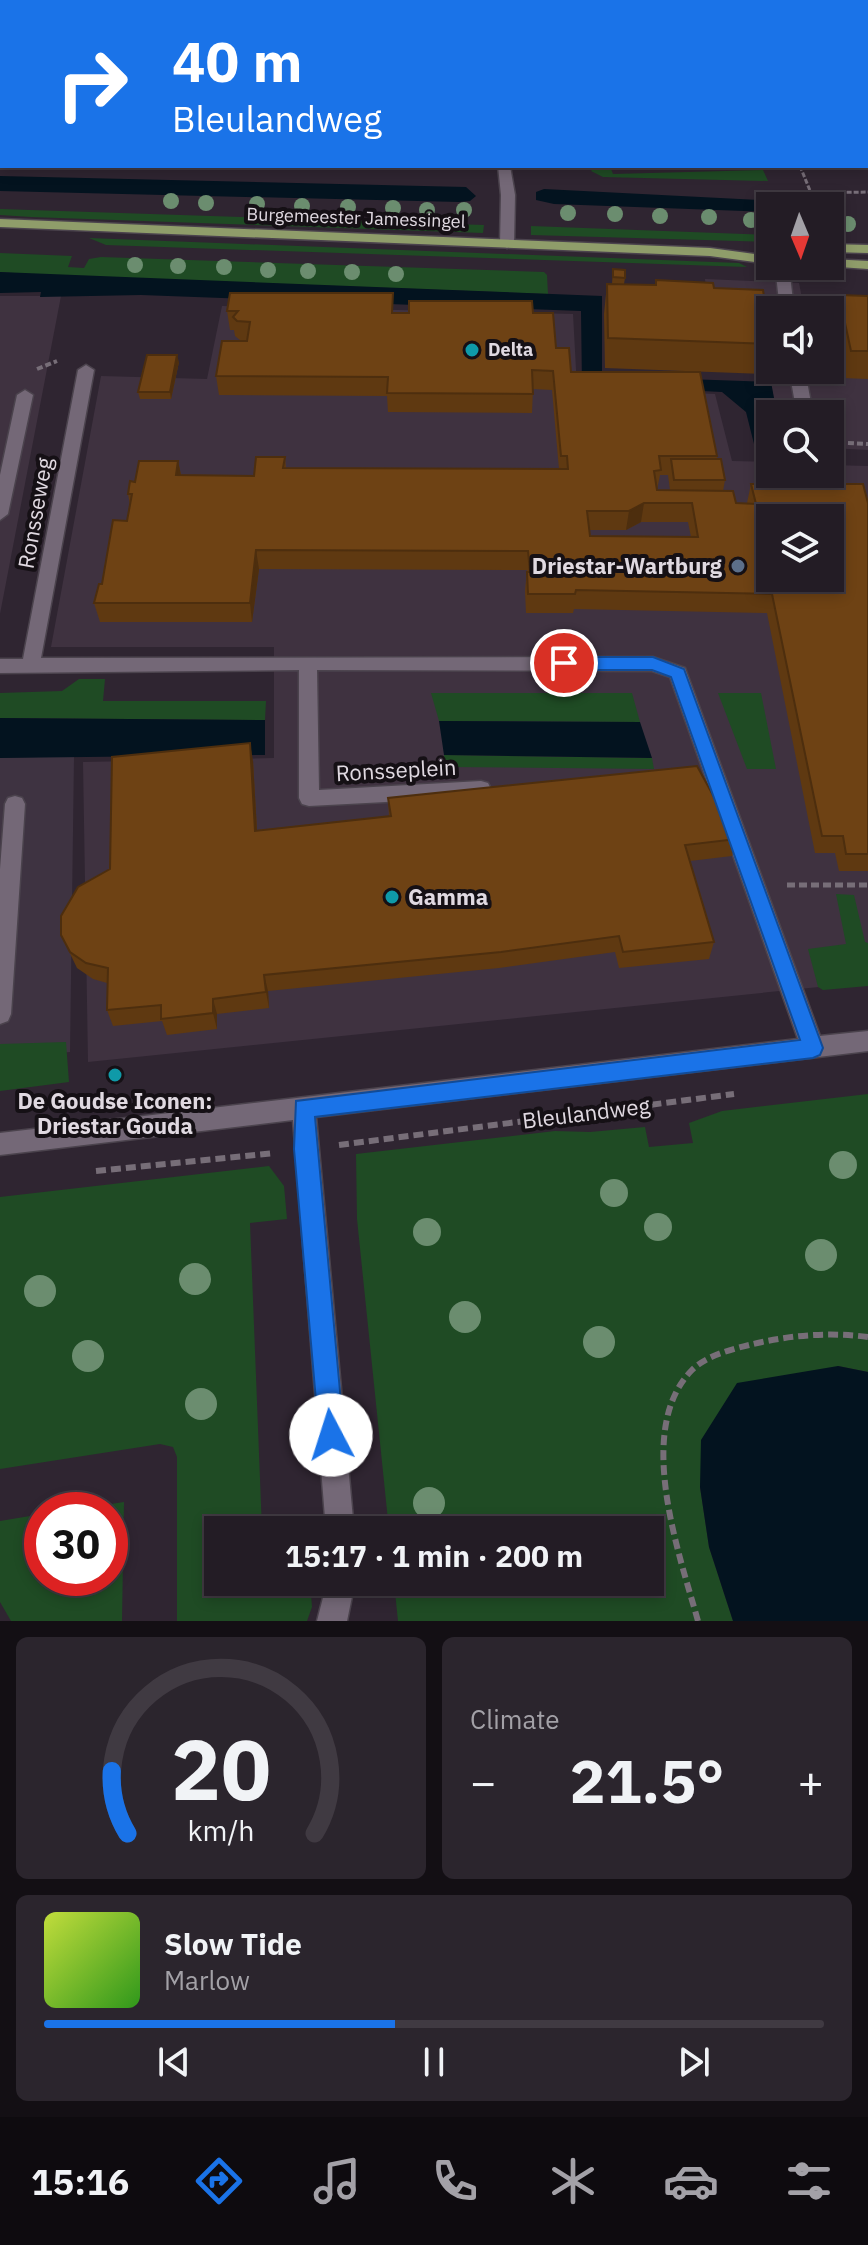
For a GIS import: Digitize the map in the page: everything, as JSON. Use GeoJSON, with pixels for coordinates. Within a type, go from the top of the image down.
{"type":"FeatureCollection","features":[{"type":"Feature","properties":{"kind":"main road","name":"Burgemeester Jamessingel"},"geometry":{"type":"LineString","coordinates":[[0,223],[710,252],[756,258]]}},
{"type":"Feature","properties":{"kind":"main road","name":"Burgemeester Jamessingel"},"geometry":{"type":"LineString","coordinates":[[710,252],[756,248]]}},
{"type":"Feature","properties":{"kind":"main road"},"geometry":{"type":"LineString","coordinates":[[844,248],[868,249]]}},
{"type":"Feature","properties":{"kind":"main road"},"geometry":{"type":"LineString","coordinates":[[844,264],[868,265]]}},
{"type":"Feature","properties":{"kind":"street"},"geometry":{"type":"LineString","coordinates":[[504,168],[508,195],[507,244]]}},
{"type":"Feature","properties":{"kind":"street","name":"Ronsseweg"},"geometry":{"type":"LineString","coordinates":[[31,665],[86,370]]}},
{"type":"Feature","properties":{"kind":"street"},"geometry":{"type":"LineString","coordinates":[[0,514],[25,395]]}},
{"type":"Feature","properties":{"kind":"street"},"geometry":{"type":"LineString","coordinates":[[0,666],[105,663],[653,664],[678,673],[709,778],[754,886],[813,1048]]}},
{"type":"Feature","properties":{"kind":"street","name":"Ronsseplein"},"geometry":{"type":"LineString","coordinates":[[308,663],[309,798],[497,789]]}},
{"type":"Feature","properties":{"kind":"street"},"geometry":{"type":"LineString","coordinates":[[0,1014],[15,804]]}},
{"type":"Feature","properties":{"kind":"street","name":"Bleulandweg"},"geometry":{"type":"LineString","coordinates":[[0,1144],[868,1041]]}},
{"type":"Feature","properties":{"kind":"street"},"geometry":{"type":"LineString","coordinates":[[304,1108],[305,1149],[339,1516]]}},
{"type":"Feature","properties":{"kind":"street"},"geometry":{"type":"LineString","coordinates":[[332,1621],[338,1596]]}},
{"type":"Feature","properties":{"kind":"path"},"geometry":{"type":"LineString","coordinates":[[801,168],[811,192]]}},
{"type":"Feature","properties":{"kind":"path"},"geometry":{"type":"LineString","coordinates":[[844,192],[868,192]]}},
{"type":"Feature","properties":{"kind":"path"},"geometry":{"type":"LineString","coordinates":[[844,443],[868,444]]}},
{"type":"Feature","properties":{"kind":"path"},"geometry":{"type":"LineString","coordinates":[[754,886],[868,885]]}},
{"type":"Feature","properties":{"kind":"path","name":"Bleulandweg"},"geometry":{"type":"LineString","coordinates":[[91,1171],[305,1149],[743,1093]]}},
{"type":"Feature","properties":{"kind":"path"},"geometry":{"type":"LineString","coordinates":[[698,1621],[674,1532],[664,1470],[664,1433],[674,1397],[691,1371],[719,1354],[782,1339],[868,1337]]}},
{"type":"Feature","properties":{"kind":"shaded area"},"geometry":{"type":"Polygon","coordinates":[[[705,279],[799,283],[802,296],[756,296],[756,319],[709,317],[705,279]]]}},
{"type":"Feature","properties":{"kind":"shaded area"},"geometry":{"type":"Polygon","coordinates":[[[0,296],[61,296],[0,614],[0,296]]]}},
{"type":"Feature","properties":{"kind":"shaded area"},"geometry":{"type":"Polygon","coordinates":[[[844,300],[868,301],[868,450],[844,449],[844,400],[774,400],[771,384],[844,384],[844,300]]]}},
{"type":"Feature","properties":{"kind":"shaded area"},"geometry":{"type":"Polygon","coordinates":[[[222,306],[573,314],[577,388],[715,394],[732,461],[756,462],[756,488],[844,488],[844,465],[868,466],[868,982],[88,1062],[83,762],[274,758],[274,647],[51,647],[101,376],[207,379],[222,306]]]}},
{"type":"Feature","properties":{"kind":"shaded area"},"geometry":{"type":"Polygon","coordinates":[[[74,756],[70,1052],[0,1059],[0,758],[74,756]]]}},
{"type":"Feature","properties":{"kind":"green space"},"geometry":{"type":"Polygon","coordinates":[[[593,168],[611,168],[613,174],[763,170],[768,181],[603,177],[591,171],[593,168]]]}},
{"type":"Feature","properties":{"kind":"green space"},"geometry":{"type":"Polygon","coordinates":[[[0,209],[484,225],[483,233],[31,217],[0,215],[0,209]]]}},
{"type":"Feature","properties":{"kind":"green space"},"geometry":{"type":"Polygon","coordinates":[[[531,226],[756,235],[756,242],[531,235],[531,226]]]}},
{"type":"Feature","properties":{"kind":"green space"},"geometry":{"type":"Polygon","coordinates":[[[89,238],[739,263],[747,267],[106,245],[89,238]]]}},
{"type":"Feature","properties":{"kind":"green space"},"geometry":{"type":"Polygon","coordinates":[[[0,253],[72,256],[68,267],[84,268],[89,259],[101,257],[544,272],[547,275],[548,294],[40,275],[0,272],[0,253]]]}},
{"type":"Feature","properties":{"kind":"green space"},"geometry":{"type":"Polygon","coordinates":[[[79,679],[105,679],[103,701],[266,701],[265,720],[0,718],[0,693],[62,691],[79,679]]]}},
{"type":"Feature","properties":{"kind":"green space"},"geometry":{"type":"Polygon","coordinates":[[[431,693],[632,693],[640,722],[439,721],[431,693]]]}},
{"type":"Feature","properties":{"kind":"green space"},"geometry":{"type":"Polygon","coordinates":[[[718,693],[761,693],[776,769],[747,769],[718,693]]]}},
{"type":"Feature","properties":{"kind":"green space"},"geometry":{"type":"Polygon","coordinates":[[[444,755],[652,758],[654,769],[445,767],[444,755]]]}},
{"type":"Feature","properties":{"kind":"green space"},"geometry":{"type":"Polygon","coordinates":[[[836,894],[854,895],[865,942],[868,943],[868,986],[823,990],[818,987],[808,949],[846,944],[836,894]]]}},
{"type":"Feature","properties":{"kind":"green space"},"geometry":{"type":"Polygon","coordinates":[[[66,1042],[69,1082],[0,1091],[0,1044],[66,1042]]]}},
{"type":"Feature","properties":{"kind":"green space"},"geometry":{"type":"Polygon","coordinates":[[[868,1094],[868,1372],[838,1366],[700,1487],[709,1547],[733,1621],[398,1621],[395,1596],[664,1596],[664,1516],[388,1516],[357,1219],[356,1154],[555,1131],[590,1132],[645,1127],[649,1147],[693,1143],[689,1123],[722,1111],[868,1094]]]}},
{"type":"Feature","properties":{"kind":"green space"},"geometry":{"type":"Polygon","coordinates":[[[269,1166],[284,1186],[287,1219],[250,1223],[261,1516],[204,1516],[204,1596],[311,1596],[312,1607],[307,1621],[177,1621],[177,1457],[173,1447],[160,1444],[0,1469],[0,1197],[269,1166]]]}},
{"type":"Feature","properties":{"kind":"green space"},"geometry":{"type":"Polygon","coordinates":[[[24,1517],[24,1596],[122,1596],[122,1621],[11,1621],[0,1602],[0,1521],[24,1517]]]}},
{"type":"Feature","properties":{"kind":"water"},"geometry":{"type":"Polygon","coordinates":[[[0,176],[466,187],[476,196],[470,201],[459,202],[0,191],[0,176]]]}},
{"type":"Feature","properties":{"kind":"water"},"geometry":{"type":"Polygon","coordinates":[[[544,189],[756,200],[756,211],[554,204],[536,200],[536,192],[544,189]]]}},
{"type":"Feature","properties":{"kind":"water"},"geometry":{"type":"Polygon","coordinates":[[[0,272],[602,296],[602,376],[756,381],[756,384],[771,384],[774,400],[756,400],[756,452],[746,412],[722,392],[582,385],[581,311],[141,295],[40,297],[41,292],[0,293],[0,272]]]}},
{"type":"Feature","properties":{"kind":"water"},"geometry":{"type":"Polygon","coordinates":[[[0,718],[265,720],[265,755],[0,758],[0,718]]]}},
{"type":"Feature","properties":{"kind":"water"},"geometry":{"type":"Polygon","coordinates":[[[439,721],[640,722],[652,758],[444,755],[439,721]]]}},
{"type":"Feature","properties":{"kind":"water"},"geometry":{"type":"Polygon","coordinates":[[[838,1366],[868,1372],[868,1621],[733,1621],[709,1547],[700,1487],[701,1440],[737,1383],[838,1366]]]}},
{"type":"Feature","properties":{"kind":"building"},"geometry":{"type":"Polygon","coordinates":[[[613,269],[625,270],[625,278],[613,277],[613,269]]]}},
{"type":"Feature","properties":{"kind":"building"},"geometry":{"type":"Polygon","coordinates":[[[656,280],[713,283],[714,288],[763,290],[764,296],[756,296],[756,343],[608,338],[607,284],[656,285],[656,280]]]}},
{"type":"Feature","properties":{"kind":"building"},"geometry":{"type":"Polygon","coordinates":[[[230,293],[393,293],[392,313],[409,313],[409,301],[532,301],[533,313],[553,313],[556,348],[569,348],[571,372],[700,372],[717,456],[659,456],[661,470],[654,471],[657,490],[733,491],[736,503],[756,504],[751,484],[756,484],[756,488],[844,488],[844,484],[863,484],[868,503],[868,854],[846,854],[843,836],[822,836],[772,594],[576,590],[575,594],[528,594],[528,551],[256,550],[250,603],[94,603],[99,584],[102,584],[113,520],[127,521],[132,494],[128,494],[130,481],[135,482],[139,461],[178,461],[176,475],[254,476],[256,457],[285,457],[283,468],[568,469],[567,456],[561,456],[553,371],[532,370],[533,394],[387,393],[388,377],[216,376],[222,341],[247,341],[250,322],[237,321],[233,317],[238,311],[227,311],[230,293]],[[644,503],[629,511],[587,511],[590,536],[698,537],[692,503],[644,503]]]}},
{"type":"Feature","properties":{"kind":"building"},"geometry":{"type":"Polygon","coordinates":[[[839,295],[868,296],[868,351],[851,351],[844,318],[844,296],[839,295]]]}},
{"type":"Feature","properties":{"kind":"building"},"geometry":{"type":"Polygon","coordinates":[[[147,355],[177,355],[170,392],[138,392],[147,355]]]}},
{"type":"Feature","properties":{"kind":"building"},"geometry":{"type":"Polygon","coordinates":[[[671,459],[721,459],[725,480],[674,480],[671,459]]]}},
{"type":"Feature","properties":{"kind":"building","name":"Gamma"},"geometry":{"type":"Polygon","coordinates":[[[250,743],[255,831],[391,816],[388,798],[697,766],[737,839],[685,845],[714,942],[623,952],[619,936],[501,952],[264,975],[266,992],[213,999],[213,1013],[161,1019],[161,1005],[107,1010],[108,968],[86,963],[70,952],[61,935],[61,916],[78,887],[110,869],[112,757],[250,743]]]}},
{"type":"Feature","properties":{"kind":"place","name":"Delta"},"geometry":{"type":"Point","coordinates":[472,350]}},
{"type":"Feature","properties":{"kind":"place","name":"Driestar-Wartburg"},"geometry":{"type":"Point","coordinates":[738,566]}},
{"type":"Feature","properties":{"kind":"place","name":"Gamma"},"geometry":{"type":"Point","coordinates":[392,897]}},
{"type":"Feature","properties":{"kind":"place","name":"De Goudse Iconen: Driestar Gouda"},"geometry":{"type":"Point","coordinates":[115,1075]}},
{"type":"Feature","properties":{"kind":"route"},"geometry":{"type":"LineString","coordinates":[[331,1435],[304,1108],[813,1048],[678,673],[653,664],[564,663]]}}]}
